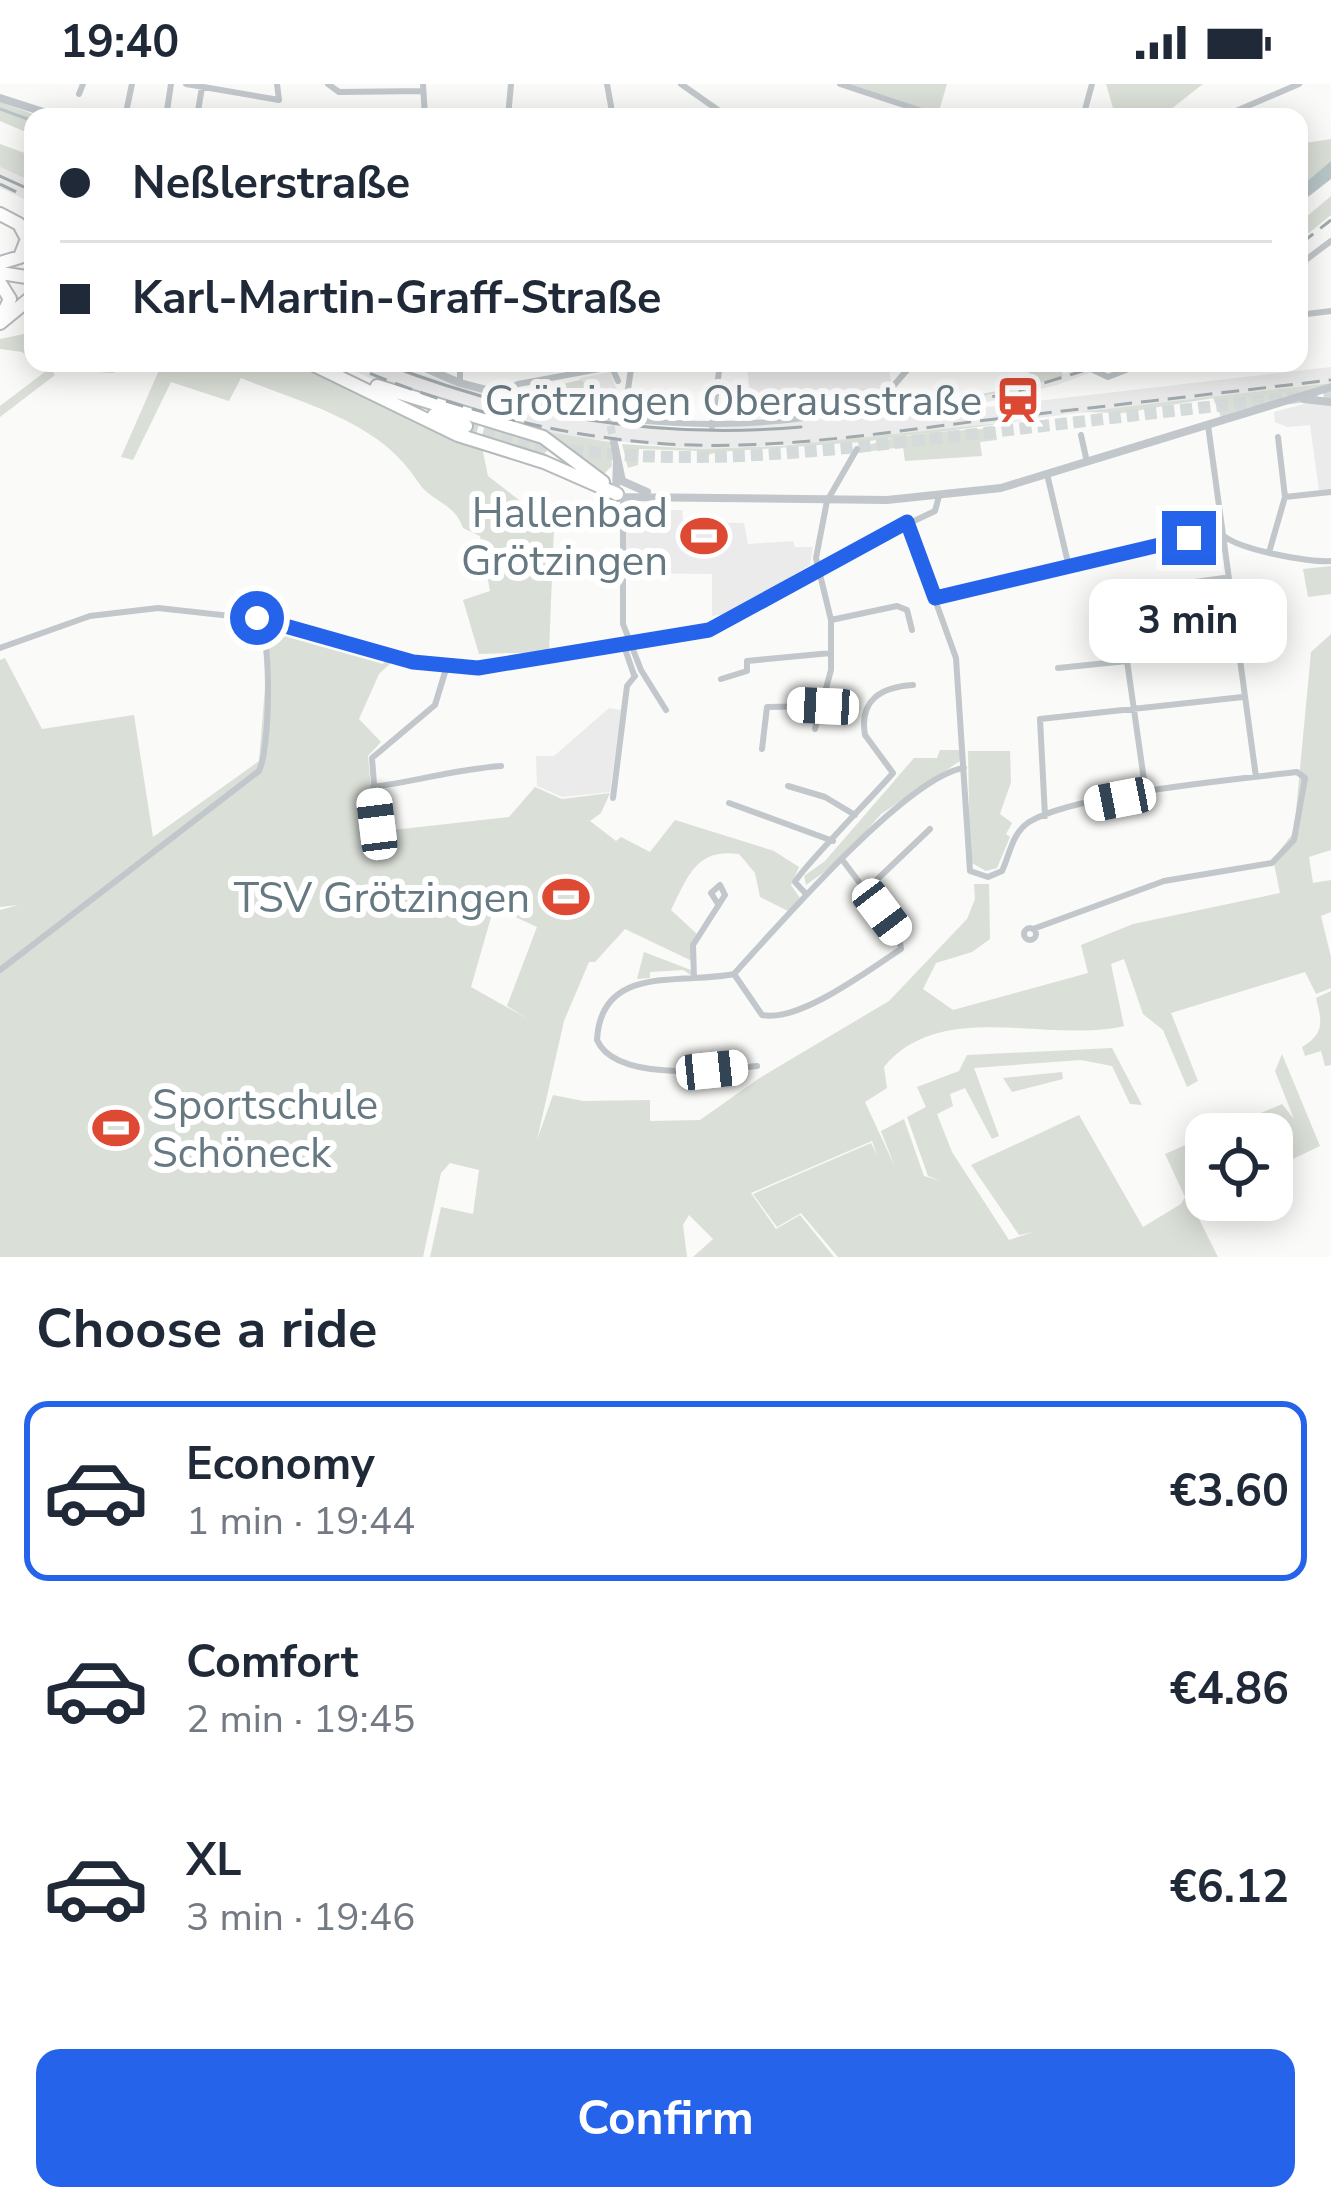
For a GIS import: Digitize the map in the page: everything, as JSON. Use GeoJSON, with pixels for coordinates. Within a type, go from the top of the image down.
{"type":"FeatureCollection","features":[{"type":"Feature","properties":{"kind":"highway"},"geometry":{"type":"LineString","coordinates":[[0,212],[19,224],[24,233]]}},
{"type":"Feature","properties":{"kind":"highway"},"geometry":{"type":"LineString","coordinates":[[0,267],[20,257],[24,247]]}},
{"type":"Feature","properties":{"kind":"highway"},"geometry":{"type":"LineString","coordinates":[[0,283],[10,299],[0,321]]}},
{"type":"Feature","properties":{"kind":"highway"},"geometry":{"type":"LineString","coordinates":[[0,321],[24,303]]}},
{"type":"Feature","properties":{"kind":"highway"},"geometry":{"type":"LineString","coordinates":[[333,372],[466,426],[374,388]]}},
{"type":"Feature","properties":{"kind":"highway"},"geometry":{"type":"LineString","coordinates":[[342,372],[478,444],[622,490]]}},
{"type":"Feature","properties":{"kind":"highway"},"geometry":{"type":"LineString","coordinates":[[374,388],[530,432],[565,451],[596,478],[622,490]]}},
{"type":"Feature","properties":{"kind":"highway"},"geometry":{"type":"LineString","coordinates":[[554,466],[548,450],[565,451]]}},
{"type":"Feature","properties":{"kind":"highway"},"geometry":{"type":"LineString","coordinates":[[554,466],[573,466],[565,451]]}},
{"type":"Feature","properties":{"kind":"street"},"geometry":{"type":"LineString","coordinates":[[79,94],[83,84]]}},
{"type":"Feature","properties":{"kind":"street"},"geometry":{"type":"LineString","coordinates":[[186,84],[279,100],[277,84]]}},
{"type":"Feature","properties":{"kind":"street"},"geometry":{"type":"LineString","coordinates":[[328,84],[339,92],[423,87]]}},
{"type":"Feature","properties":{"kind":"street"},"geometry":{"type":"LineString","coordinates":[[681,84],[715,108]]}},
{"type":"Feature","properties":{"kind":"street"},"geometry":{"type":"LineString","coordinates":[[840,84],[913,108]]}},
{"type":"Feature","properties":{"kind":"street"},"geometry":{"type":"LineString","coordinates":[[1243,108],[1299,84]]}},
{"type":"Feature","properties":{"kind":"street"},"geometry":{"type":"LineString","coordinates":[[0,98],[31,108]]}},
{"type":"Feature","properties":{"kind":"street"},"geometry":{"type":"LineString","coordinates":[[435,372],[555,408],[650,425],[712,427],[878,404],[905,372]]}},
{"type":"Feature","properties":{"kind":"street"},"geometry":{"type":"LineString","coordinates":[[460,372],[460,382]]}},
{"type":"Feature","properties":{"kind":"street"},"geometry":{"type":"LineString","coordinates":[[497,394],[518,384],[577,372]]}},
{"type":"Feature","properties":{"kind":"street"},"geometry":{"type":"LineString","coordinates":[[616,372],[621,379],[624,415]]}},
{"type":"Feature","properties":{"kind":"street"},"geometry":{"type":"LineString","coordinates":[[621,379],[626,372]]}},
{"type":"Feature","properties":{"kind":"street"},"geometry":{"type":"LineString","coordinates":[[712,427],[719,372]]}},
{"type":"Feature","properties":{"kind":"street"},"geometry":{"type":"LineString","coordinates":[[1097,372],[1106,376],[1126,372]]}},
{"type":"Feature","properties":{"kind":"street"},"geometry":{"type":"LineString","coordinates":[[622,490],[826,501],[986,492],[1331,387]]}},
{"type":"Feature","properties":{"kind":"street"},"geometry":{"type":"LineString","coordinates":[[555,408],[559,396],[574,391],[590,395],[607,412]]}},
{"type":"Feature","properties":{"kind":"street"},"geometry":{"type":"LineString","coordinates":[[1296,399],[1331,402]]}},
{"type":"Feature","properties":{"kind":"street"},"geometry":{"type":"LineString","coordinates":[[1208,425],[1225,578],[1240,636],[1256,777]]}},
{"type":"Feature","properties":{"kind":"street"},"geometry":{"type":"LineString","coordinates":[[1081,435],[1087,462]]}},
{"type":"Feature","properties":{"kind":"street"},"geometry":{"type":"LineString","coordinates":[[1270,549],[1285,497],[1277,437]]}},
{"type":"Feature","properties":{"kind":"street"},"geometry":{"type":"LineString","coordinates":[[614,443],[622,490],[623,624],[638,673]]}},
{"type":"Feature","properties":{"kind":"street"},"geometry":{"type":"LineString","coordinates":[[815,729],[830,687],[831,620],[817,567],[826,501],[856,449]]}},
{"type":"Feature","properties":{"kind":"street"},"geometry":{"type":"LineString","coordinates":[[596,478],[616,464]]}},
{"type":"Feature","properties":{"kind":"street"},"geometry":{"type":"LineString","coordinates":[[1047,474],[1069,567]]}},
{"type":"Feature","properties":{"kind":"street"},"geometry":{"type":"LineString","coordinates":[[1285,497],[1331,492]]}},
{"type":"Feature","properties":{"kind":"street"},"geometry":{"type":"LineString","coordinates":[[0,648],[80,619],[140,608],[257,618],[446,669],[629,645],[723,624],[817,567],[935,511],[939,496]]}},
{"type":"Feature","properties":{"kind":"street"},"geometry":{"type":"LineString","coordinates":[[907,522],[958,670],[966,862],[980,876],[1002,871],[1018,832],[1045,816],[1146,794],[1303,773],[1294,840],[1280,859],[1261,867],[1164,880],[1033,929]]}},
{"type":"Feature","properties":{"kind":"street"},"geometry":{"type":"LineString","coordinates":[[1220,530],[1236,546],[1270,549],[1307,562],[1331,561]]}},
{"type":"Feature","properties":{"kind":"street"},"geometry":{"type":"LineString","coordinates":[[935,598],[1220,530]]}},
{"type":"Feature","properties":{"kind":"street"},"geometry":{"type":"LineString","coordinates":[[1144,590],[1225,578]]}},
{"type":"Feature","properties":{"kind":"street"},"geometry":{"type":"LineString","coordinates":[[831,620],[897,606],[907,610],[912,630]]}},
{"type":"Feature","properties":{"kind":"street"},"geometry":{"type":"LineString","coordinates":[[0,970],[257,775],[265,755],[266,634],[257,618]]}},
{"type":"Feature","properties":{"kind":"street"},"geometry":{"type":"LineString","coordinates":[[629,645],[638,673],[666,710]]}},
{"type":"Feature","properties":{"kind":"street"},"geometry":{"type":"LineString","coordinates":[[721,679],[747,671],[747,661],[831,653]]}},
{"type":"Feature","properties":{"kind":"street"},"geometry":{"type":"LineString","coordinates":[[1058,668],[1127,661],[1146,794]]}},
{"type":"Feature","properties":{"kind":"street"},"geometry":{"type":"LineString","coordinates":[[377,824],[372,758],[435,705],[446,669]]}},
{"type":"Feature","properties":{"kind":"street"},"geometry":{"type":"LineString","coordinates":[[613,798],[627,686],[638,673]]}},
{"type":"Feature","properties":{"kind":"street"},"geometry":{"type":"LineString","coordinates":[[807,895],[795,882],[797,874],[893,773],[865,735],[869,702],[882,690],[913,685]]}},
{"type":"Feature","properties":{"kind":"street"},"geometry":{"type":"LineString","coordinates":[[1045,816],[1040,719],[1244,697]]}},
{"type":"Feature","properties":{"kind":"street"},"geometry":{"type":"LineString","coordinates":[[762,749],[767,707],[823,706]]}},
{"type":"Feature","properties":{"kind":"street"},"geometry":{"type":"LineString","coordinates":[[373,787],[443,778],[455,769],[501,766]]}},
{"type":"Feature","properties":{"kind":"street"},"geometry":{"type":"LineString","coordinates":[[757,1066],[623,1064],[601,1049],[602,1014],[618,993],[643,981],[734,974],[883,816],[940,775],[964,768]]}},
{"type":"Feature","properties":{"kind":"street"},"geometry":{"type":"LineString","coordinates":[[788,786],[825,797],[855,815]]}},
{"type":"Feature","properties":{"kind":"street"},"geometry":{"type":"LineString","coordinates":[[729,802],[833,841]]}},
{"type":"Feature","properties":{"kind":"street"},"geometry":{"type":"LineString","coordinates":[[866,890],[930,829]]}},
{"type":"Feature","properties":{"kind":"street"},"geometry":{"type":"LineString","coordinates":[[734,974],[768,1017],[801,1008],[872,968],[903,943],[844,862]]}},
{"type":"Feature","properties":{"kind":"street"},"geometry":{"type":"LineString","coordinates":[[694,978],[693,945],[718,904]]}},
{"type":"Feature","properties":{"kind":"shaded area"},"geometry":{"type":"Polygon","coordinates":[[[848,84],[947,84],[940,108],[920,108],[848,84]]]}},
{"type":"Feature","properties":{"kind":"shaded area"},"geometry":{"type":"Polygon","coordinates":[[[1106,84],[1203,84],[1172,108],[1113,108],[1106,84]]]}},
{"type":"Feature","properties":{"kind":"shaded area"},"geometry":{"type":"Polygon","coordinates":[[[0,102],[24,111],[24,131],[0,121],[0,102]]]}},
{"type":"Feature","properties":{"kind":"shaded area"},"geometry":{"type":"Polygon","coordinates":[[[1331,139],[1331,161],[1308,180],[1308,143],[1331,139]]]}},
{"type":"Feature","properties":{"kind":"shaded area"},"geometry":{"type":"Polygon","coordinates":[[[0,144],[24,153],[24,178],[0,167],[0,144]]]}},
{"type":"Feature","properties":{"kind":"shaded area"},"geometry":{"type":"Polygon","coordinates":[[[1331,161],[1331,179],[1308,197],[1308,180],[1331,161]]]}},
{"type":"Feature","properties":{"kind":"shaded area"},"geometry":{"type":"Polygon","coordinates":[[[0,167],[24,178],[24,199],[0,188],[0,167]]]}},
{"type":"Feature","properties":{"kind":"shaded area"},"geometry":{"type":"Polygon","coordinates":[[[1331,196],[1331,215],[1308,234],[1308,215],[1331,196]]]}},
{"type":"Feature","properties":{"kind":"shaded area"},"geometry":{"type":"Polygon","coordinates":[[[24,334],[24,354],[0,349],[0,339],[24,334]]]}},
{"type":"Feature","properties":{"kind":"shaded area"},"geometry":{"type":"Polygon","coordinates":[[[1331,367],[1331,383],[826,443],[699,449],[546,435],[393,388],[357,372],[419,372],[535,409],[684,429],[890,413],[996,394],[1068,372],[1092,372],[951,411],[1331,367]]]}},
{"type":"Feature","properties":{"kind":"shaded area"},"geometry":{"type":"Polygon","coordinates":[[[45,372],[55,375],[0,417],[0,406],[45,372]]]}},
{"type":"Feature","properties":{"kind":"shaded area"},"geometry":{"type":"Polygon","coordinates":[[[158,372],[319,372],[482,447],[488,476],[554,527],[549,652],[479,654],[463,600],[490,591],[480,536],[463,528],[454,513],[423,489],[384,444],[340,417],[241,378],[229,401],[171,382],[133,460],[121,457],[158,372]]]}},
{"type":"Feature","properties":{"kind":"shaded area"},"geometry":{"type":"Polygon","coordinates":[[[610,372],[618,393],[603,396],[581,387],[580,378],[610,372]]]}},
{"type":"Feature","properties":{"kind":"shaded area"},"geometry":{"type":"Polygon","coordinates":[[[747,372],[890,372],[891,381],[872,401],[754,419],[747,372]]]}},
{"type":"Feature","properties":{"kind":"shaded area"},"geometry":{"type":"Polygon","coordinates":[[[1029,372],[1062,372],[1063,376],[1016,389],[872,416],[885,407],[893,410],[1030,385],[1029,372]]]}},
{"type":"Feature","properties":{"kind":"shaded area"},"geometry":{"type":"Polygon","coordinates":[[[580,380],[600,394],[617,393],[616,404],[607,407],[594,394],[575,388],[545,400],[520,394],[580,380]]]}},
{"type":"Feature","properties":{"kind":"shaded area"},"geometry":{"type":"Polygon","coordinates":[[[1331,383],[1221,417],[1213,398],[1123,413],[1081,412],[1331,383]]]}},
{"type":"Feature","properties":{"kind":"shaded area"},"geometry":{"type":"Polygon","coordinates":[[[1311,402],[1331,406],[1331,490],[1319,491],[1310,425],[1287,427],[1275,422],[1274,412],[1311,402]]]}},
{"type":"Feature","properties":{"kind":"shaded area"},"geometry":{"type":"Polygon","coordinates":[[[440,410],[550,444],[542,458],[487,444],[465,431],[488,439],[491,428],[440,410]]]}},
{"type":"Feature","properties":{"kind":"shaded area"},"geometry":{"type":"Polygon","coordinates":[[[1037,419],[702,457],[699,451],[639,449],[638,465],[628,468],[622,444],[699,449],[781,446],[1037,419]]]}},
{"type":"Feature","properties":{"kind":"shaded area"},"geometry":{"type":"Polygon","coordinates":[[[995,428],[997,440],[980,442],[982,456],[905,461],[903,447],[857,453],[901,437],[995,428]]]}},
{"type":"Feature","properties":{"kind":"shaded area"},"geometry":{"type":"Polygon","coordinates":[[[548,432],[610,442],[612,466],[602,476],[548,432]]]}},
{"type":"Feature","properties":{"kind":"shaded area"},"geometry":{"type":"Polygon","coordinates":[[[646,510],[682,510],[683,522],[744,523],[748,544],[793,541],[795,547],[813,547],[810,565],[731,613],[712,616],[712,574],[624,573],[625,516],[646,517],[646,510]]]}},
{"type":"Feature","properties":{"kind":"shaded area"},"geometry":{"type":"Polygon","coordinates":[[[1331,566],[1331,594],[1308,597],[1303,569],[1331,566]]]}},
{"type":"Feature","properties":{"kind":"shaded area"},"geometry":{"type":"Polygon","coordinates":[[[1331,634],[1331,850],[1309,857],[1313,883],[1331,880],[1331,912],[1321,916],[1331,957],[1331,988],[1316,994],[1305,972],[1171,1013],[1198,1081],[1187,1087],[1163,1030],[1143,1014],[1124,959],[1111,964],[1124,1026],[1095,1030],[965,1028],[935,1034],[907,1046],[884,1067],[887,1088],[865,1102],[895,1167],[881,1131],[904,1119],[924,1176],[941,1181],[928,1176],[907,1117],[926,1107],[917,1087],[959,1071],[967,1055],[1112,1048],[1142,1105],[1130,1104],[1112,1066],[1081,1060],[974,1068],[999,1136],[992,1139],[965,1088],[950,1094],[953,1106],[937,1114],[952,1152],[1009,1240],[1033,1232],[1019,1235],[971,1165],[1079,1115],[1143,1227],[1185,1197],[1185,1221],[1200,1221],[1218,1257],[838,1257],[801,1213],[777,1227],[753,1194],[871,1143],[877,1155],[872,1141],[751,1193],[776,1229],[800,1215],[834,1257],[693,1257],[713,1239],[689,1215],[683,1225],[687,1257],[430,1257],[441,1207],[473,1214],[479,1170],[450,1163],[441,1173],[423,1257],[0,1257],[0,910],[18,905],[0,907],[0,660],[5,658],[42,729],[134,715],[153,837],[259,761],[269,638],[280,635],[383,664],[386,658],[393,661],[379,674],[359,719],[381,742],[368,756],[375,832],[509,817],[535,787],[562,799],[610,793],[601,813],[590,821],[616,841],[621,837],[650,852],[675,820],[774,851],[799,867],[791,885],[800,898],[788,911],[760,897],[755,873],[739,854],[713,855],[695,867],[671,910],[697,934],[692,961],[625,929],[595,962],[589,962],[564,1021],[537,1140],[553,1095],[583,1101],[650,1100],[650,1121],[700,1120],[758,1079],[889,1001],[967,919],[975,899],[974,884],[989,884],[990,939],[972,952],[936,963],[923,989],[953,1010],[1088,973],[1081,945],[1133,924],[1280,893],[1273,859],[1294,832],[1311,652],[1331,634]],[[494,907],[471,987],[528,1019],[507,1006],[537,927],[494,907]]]}},
{"type":"Feature","properties":{"kind":"shaded area"},"geometry":{"type":"Polygon","coordinates":[[[609,708],[621,710],[610,792],[562,797],[537,786],[536,756],[554,756],[609,708]]]}},
{"type":"Feature","properties":{"kind":"shaded area"},"geometry":{"type":"Polygon","coordinates":[[[940,750],[962,750],[960,761],[881,814],[841,860],[806,885],[804,876],[825,861],[914,758],[937,758],[940,750]]]}},
{"type":"Feature","properties":{"kind":"shaded area"},"geometry":{"type":"Polygon","coordinates":[[[968,751],[1010,751],[1011,782],[1000,814],[1012,823],[1006,834],[1010,837],[997,868],[986,871],[970,862],[968,751]]]}},
{"type":"Feature","properties":{"kind":"shaded area"},"geometry":{"type":"Polygon","coordinates":[[[644,952],[691,970],[691,975],[683,970],[650,972],[650,978],[637,979],[644,952]]]}},
{"type":"Feature","properties":{"kind":"shaded area"},"geometry":{"type":"Polygon","coordinates":[[[1331,991],[1331,1065],[1325,1066],[1321,1051],[1305,1056],[1302,1047],[1320,1026],[1316,998],[1331,991]]]}},
{"type":"Feature","properties":{"kind":"shaded area"},"geometry":{"type":"Polygon","coordinates":[[[1282,1054],[1320,1146],[1293,1159],[1293,1113],[1275,1071],[1282,1054]]]}},
{"type":"Feature","properties":{"kind":"shaded area"},"geometry":{"type":"Polygon","coordinates":[[[1062,1072],[1063,1079],[1012,1092],[1003,1078],[1062,1072]]]}},
{"type":"Feature","properties":{"kind":"shaded area"},"geometry":{"type":"Polygon","coordinates":[[[1282,1104],[1289,1113],[1261,1113],[1282,1104]]]}},
{"type":"Feature","properties":{"kind":"shaded area"},"geometry":{"type":"Polygon","coordinates":[[[1185,1145],[1185,1197],[1165,1154],[1185,1145]]]}},
{"type":"Feature","properties":{"kind":"waterway"},"geometry":{"type":"LineString","coordinates":[[0,109],[24,118]]}},
{"type":"Feature","properties":{"kind":"tunnel"},"geometry":{"type":"LineString","coordinates":[[466,426],[588,452],[714,457],[842,448],[1331,394]]}},
{"type":"Feature","properties":{"kind":"tunnel"},"geometry":{"type":"LineString","coordinates":[[608,414],[614,443]]}},
{"type":"Feature","properties":{"kind":"tram line"},"geometry":{"type":"LineString","coordinates":[[0,176],[24,187]]}},
{"type":"Feature","properties":{"kind":"tram line"},"geometry":{"type":"LineString","coordinates":[[407,372],[485,397],[588,420],[693,430],[801,427]]}},
{"type":"Feature","properties":{"kind":"railway"},"geometry":{"type":"LineString","coordinates":[[0,184],[24,196]]}},
{"type":"Feature","properties":{"kind":"railway"},"geometry":{"type":"LineString","coordinates":[[1308,238],[1331,220]]}},
{"type":"Feature","properties":{"kind":"railway"},"geometry":{"type":"LineString","coordinates":[[368,372],[528,423],[685,445],[853,437],[1331,380]]}},
{"type":"Feature","properties":{"kind":"railway"},"geometry":{"type":"LineString","coordinates":[[886,416],[1012,393],[1079,372]]}},
{"type":"Feature","properties":{"kind":"place","name":"Grötzingen Oberausstraße"},"geometry":{"type":"Point","coordinates":[1018,400]}},
{"type":"Feature","properties":{"kind":"place","name":"Hallenbad Grötzingen"},"geometry":{"type":"Point","coordinates":[704,536]}},
{"type":"Feature","properties":{"kind":"place","name":"TSV Grötzingen"},"geometry":{"type":"Point","coordinates":[566,897]}},
{"type":"Feature","properties":{"kind":"place","name":"Sportschule Schöneck"},"geometry":{"type":"Point","coordinates":[116,1128]}},
{"type":"Feature","properties":{"kind":"route"},"geometry":{"type":"LineString","coordinates":[[257,618],[413,662],[478,668],[709,630],[907,522],[935,598],[1189,538]]}}]}
